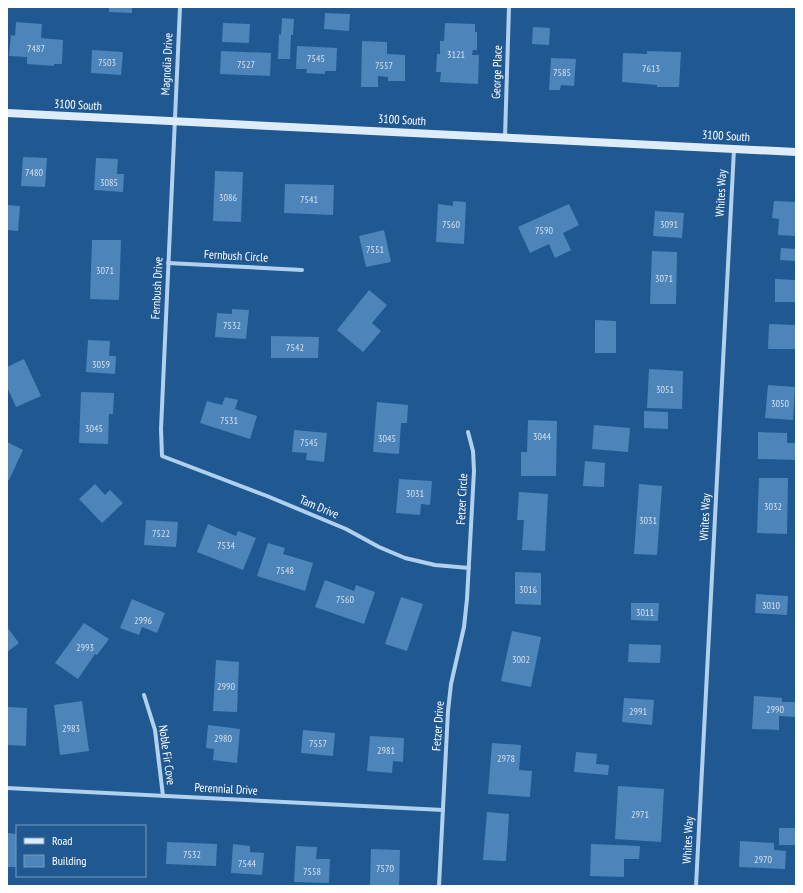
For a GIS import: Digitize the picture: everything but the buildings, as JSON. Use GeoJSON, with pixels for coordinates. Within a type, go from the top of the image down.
{"type":"FeatureCollection","features":[{"type":"Feature","properties":{"kind":"street","name":"Magnolia Drive"},"geometry":{"type":"LineString","coordinates":[[174,121],[180,7]]}},
{"type":"Feature","properties":{"kind":"street","name":"George Place"},"geometry":{"type":"LineString","coordinates":[[505,137],[509,7]]}},
{"type":"Feature","properties":{"kind":"street","name":"3100 South"},"geometry":{"type":"LineString","coordinates":[[7,113],[796,152]]}},
{"type":"Feature","properties":{"kind":"street","name":"Fernbush Drive"},"geometry":{"type":"LineString","coordinates":[[162,456],[160,429],[174,121]]}},
{"type":"Feature","properties":{"kind":"street","name":"Whites Way"},"geometry":{"type":"LineString","coordinates":[[696,886],[734,149]]}},
{"type":"Feature","properties":{"kind":"street","name":"Fernbush Circle"},"geometry":{"type":"LineString","coordinates":[[168,263],[302,270]]}},
{"type":"Feature","properties":{"kind":"street","name":"Fetzer Circle"},"geometry":{"type":"LineString","coordinates":[[468,432],[473,451],[474,471],[469,568]]}},
{"type":"Feature","properties":{"kind":"street","name":"Tam Drive"},"geometry":{"type":"LineString","coordinates":[[162,456],[274,499],[346,529],[379,547],[405,558],[435,565],[469,568]]}},
{"type":"Feature","properties":{"kind":"street","name":"Fetzer Drive"},"geometry":{"type":"LineString","coordinates":[[439,886],[448,711],[451,684],[464,627],[469,568]]}},
{"type":"Feature","properties":{"kind":"street","name":"Noble Fir Cove"},"geometry":{"type":"LineString","coordinates":[[144,695],[155,730],[163,796]]}},
{"type":"Feature","properties":{"kind":"street","name":"Perennial Drive"},"geometry":{"type":"LineString","coordinates":[[7,788],[443,810]]}}]}
